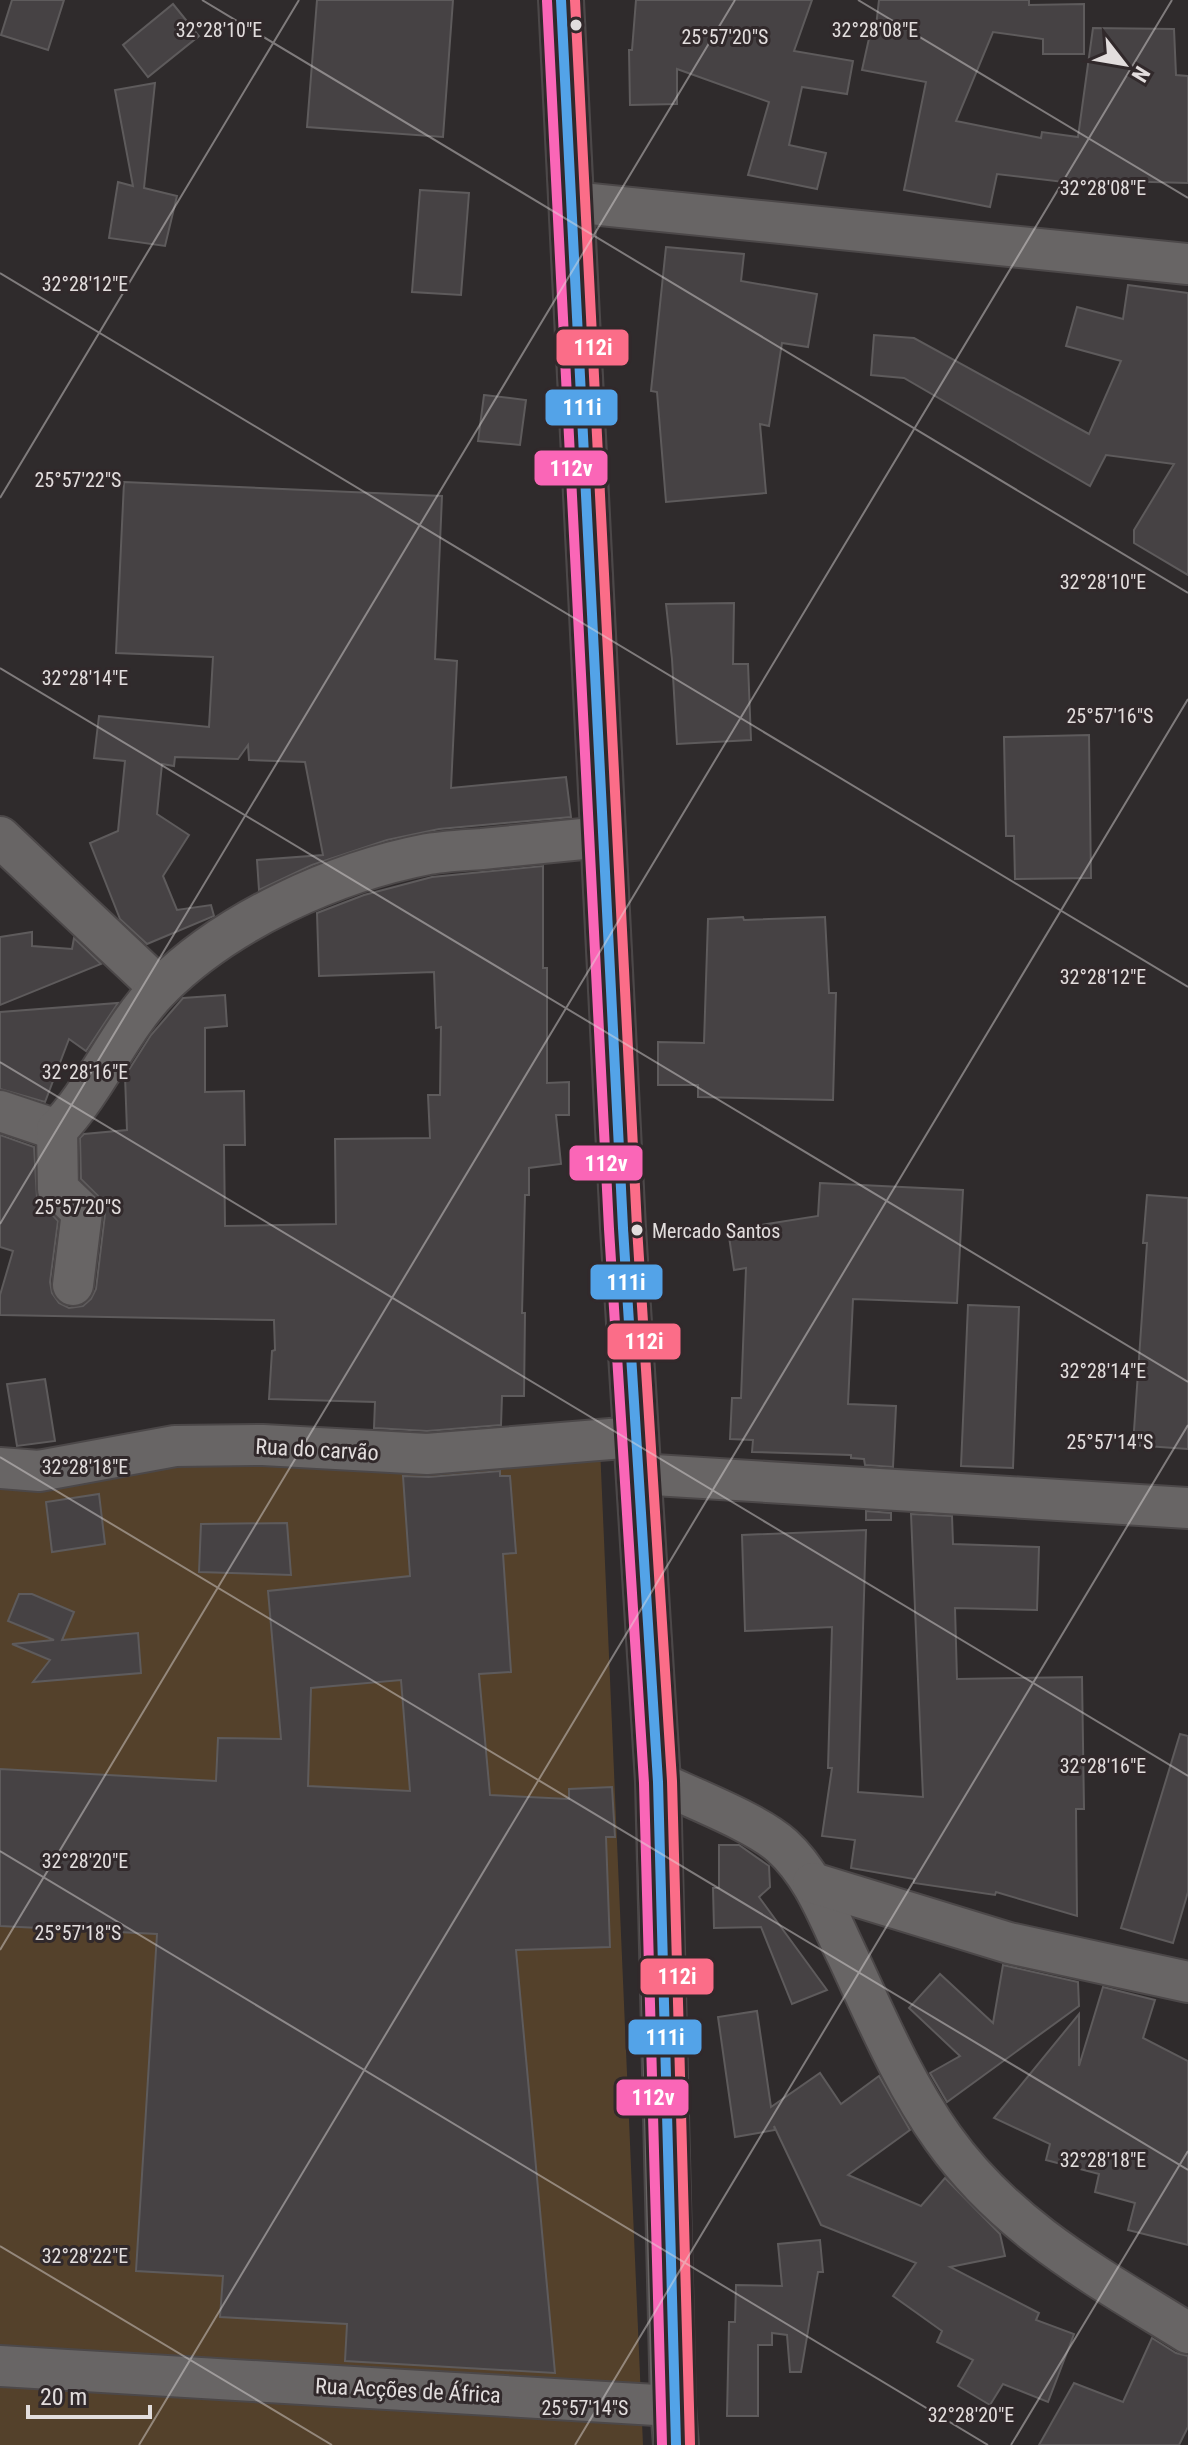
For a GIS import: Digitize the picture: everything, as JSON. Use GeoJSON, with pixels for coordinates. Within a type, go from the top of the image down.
{"type":"FeatureCollection","features":[{"type":"Feature","properties":{"kind":"main road"},"geometry":{"type":"LineString","coordinates":[[561,0],[623,1228],[658,1782],[675,2426]]}},
{"type":"Feature","properties":{"kind":"street"},"geometry":{"type":"LineString","coordinates":[[571,202],[1188,264]]}},
{"type":"Feature","properties":{"kind":"street"},"geometry":{"type":"LineString","coordinates":[[0,837],[160,988]]}},
{"type":"Feature","properties":{"kind":"street"},"geometry":{"type":"LineString","coordinates":[[73,1285],[82,1212],[58,1189],[57,1130],[75,1112],[130,1025],[160,988],[198,955],[265,911],[337,880],[428,854],[603,837]]}},
{"type":"Feature","properties":{"kind":"street"},"geometry":{"type":"LineString","coordinates":[[0,1111],[57,1130]]}},
{"type":"Feature","properties":{"kind":"street","name":"Rua do carvão"},"geometry":{"type":"LineString","coordinates":[[0,1468],[39,1471],[175,1446],[263,1445],[427,1454],[636,1456],[1188,1508]]}},
{"type":"Feature","properties":{"kind":"street"},"geometry":{"type":"LineString","coordinates":[[658,1782],[753,1828],[782,1846],[813,1883],[895,2058],[943,2138],[985,2189],[1036,2237],[1188,2333]]}},
{"type":"Feature","properties":{"kind":"street"},"geometry":{"type":"LineString","coordinates":[[813,1883],[1009,1943],[1188,1982]]}},
{"type":"Feature","properties":{"kind":"street","name":"Rua Acções de África"},"geometry":{"type":"LineString","coordinates":[[0,2366],[675,2426]]}},
{"type":"Feature","properties":{"kind":"shaded area"},"geometry":{"type":"Polygon","coordinates":[[[600,1447],[643,2445],[0,2445],[0,1476],[186,1459],[600,1447]]]}},
{"type":"Feature","properties":{"kind":"building"},"geometry":{"type":"Polygon","coordinates":[[[12,0],[64,0],[48,50],[1,35],[12,0]]]}},
{"type":"Feature","properties":{"kind":"building"},"geometry":{"type":"Polygon","coordinates":[[[317,0],[453,0],[443,137],[307,127],[317,0]]]}},
{"type":"Feature","properties":{"kind":"building"},"geometry":{"type":"Polygon","coordinates":[[[636,0],[812,0],[794,51],[853,61],[847,94],[802,87],[789,145],[826,153],[817,189],[748,175],[769,102],[677,69],[677,104],[630,105],[629,50],[632,50],[636,0]]]}},
{"type":"Feature","properties":{"kind":"building"},"geometry":{"type":"Polygon","coordinates":[[[879,0],[1029,0],[1029,5],[1084,4],[1084,54],[1043,54],[1043,39],[993,32],[956,121],[1041,138],[1042,132],[1078,137],[1093,28],[1174,29],[1176,75],[1188,76],[1188,183],[1081,180],[1080,184],[997,174],[990,207],[904,190],[926,82],[862,70],[870,34],[875,35],[879,0]]]}},
{"type":"Feature","properties":{"kind":"building"},"geometry":{"type":"Polygon","coordinates":[[[173,4],[199,36],[148,77],[123,45],[173,4]]]}},
{"type":"Feature","properties":{"kind":"building"},"geometry":{"type":"Polygon","coordinates":[[[155,83],[144,188],[177,196],[165,246],[109,238],[118,182],[133,186],[115,90],[155,83]]]}},
{"type":"Feature","properties":{"kind":"building"},"geometry":{"type":"Polygon","coordinates":[[[420,190],[469,193],[461,295],[412,292],[420,190]]]}},
{"type":"Feature","properties":{"kind":"building"},"geometry":{"type":"Polygon","coordinates":[[[666,247],[744,254],[741,281],[817,294],[808,347],[782,343],[769,426],[760,424],[766,493],[666,502],[657,392],[651,391],[666,247]]]}},
{"type":"Feature","properties":{"kind":"building"},"geometry":{"type":"Polygon","coordinates":[[[1128,285],[1188,293],[1188,575],[1134,543],[1134,530],[1174,464],[1106,455],[1090,486],[904,378],[871,375],[874,335],[914,338],[1089,434],[1121,361],[1066,346],[1077,307],[1123,319],[1128,285]]]}},
{"type":"Feature","properties":{"kind":"building"},"geometry":{"type":"Polygon","coordinates":[[[484,395],[526,400],[520,445],[478,441],[484,395]]]}},
{"type":"Feature","properties":{"kind":"building"},"geometry":{"type":"Polygon","coordinates":[[[124,482],[442,496],[435,659],[457,661],[451,788],[566,777],[571,817],[439,829],[387,840],[312,865],[259,890],[257,860],[323,855],[305,762],[249,760],[248,745],[238,759],[175,757],[174,766],[162,764],[157,814],[189,835],[163,876],[177,910],[211,905],[214,916],[147,944],[120,919],[90,843],[118,831],[125,761],[94,758],[99,716],[209,727],[213,657],[116,653],[124,482]]]}},
{"type":"Feature","properties":{"kind":"building"},"geometry":{"type":"Polygon","coordinates":[[[734,603],[733,664],[748,664],[751,740],[677,744],[666,604],[734,603]]]}},
{"type":"Feature","properties":{"kind":"building"},"geometry":{"type":"Polygon","coordinates":[[[1089,735],[1091,878],[1015,879],[1014,836],[1006,836],[1004,737],[1089,735]]]}},
{"type":"Feature","properties":{"kind":"building"},"geometry":{"type":"Polygon","coordinates":[[[543,866],[547,1083],[569,1082],[569,1115],[556,1115],[561,1164],[529,1168],[529,1195],[525,1195],[522,1313],[525,1313],[524,1396],[502,1396],[501,1425],[427,1431],[374,1428],[375,1402],[269,1399],[272,1351],[275,1350],[274,1320],[0,1315],[0,1295],[13,1251],[0,1247],[0,1135],[34,1147],[37,1198],[58,1221],[50,1282],[52,1293],[59,1303],[69,1308],[83,1306],[96,1289],[105,1214],[98,1196],[81,1179],[80,1138],[84,1134],[127,1130],[125,1076],[151,1035],[183,998],[225,995],[227,1026],[205,1028],[205,1092],[244,1091],[245,1145],[224,1145],[225,1226],[336,1224],[335,1139],[430,1138],[428,1095],[440,1095],[441,1027],[436,1028],[434,972],[319,976],[317,913],[364,895],[432,877],[543,866]]]}},
{"type":"Feature","properties":{"kind":"building"},"geometry":{"type":"Polygon","coordinates":[[[743,917],[744,920],[825,917],[829,993],[836,993],[833,1100],[698,1097],[698,1085],[658,1085],[658,1042],[704,1043],[708,919],[743,917]]]}},
{"type":"Feature","properties":{"kind":"building"},"geometry":{"type":"Polygon","coordinates":[[[32,932],[32,946],[72,949],[74,938],[101,964],[0,1005],[0,937],[32,932]]]}},
{"type":"Feature","properties":{"kind":"building"},"geometry":{"type":"Polygon","coordinates":[[[118,1003],[86,1051],[69,1039],[45,1102],[0,1089],[0,1012],[118,1003]]]}},
{"type":"Feature","properties":{"kind":"building"},"geometry":{"type":"Polygon","coordinates":[[[820,1183],[963,1190],[957,1303],[853,1299],[848,1404],[896,1406],[893,1467],[865,1465],[864,1459],[851,1458],[851,1455],[752,1452],[753,1440],[730,1439],[732,1398],[741,1398],[746,1268],[734,1270],[728,1230],[818,1216],[820,1183]]]}},
{"type":"Feature","properties":{"kind":"building"},"geometry":{"type":"Polygon","coordinates":[[[1147,1195],[1188,1198],[1188,1449],[1133,1445],[1147,1243],[1143,1243],[1147,1195]]]}},
{"type":"Feature","properties":{"kind":"building"},"geometry":{"type":"Polygon","coordinates":[[[968,1305],[1019,1307],[1013,1468],[961,1466],[968,1305]]]}},
{"type":"Feature","properties":{"kind":"building"},"geometry":{"type":"Polygon","coordinates":[[[45,1379],[55,1441],[17,1446],[7,1384],[45,1379]]]}},
{"type":"Feature","properties":{"kind":"building"},"geometry":{"type":"Polygon","coordinates":[[[500,1471],[500,1476],[510,1476],[516,1553],[503,1554],[511,1672],[479,1674],[490,1795],[569,1799],[569,1789],[612,1787],[615,1837],[606,1837],[610,1947],[516,1950],[555,2373],[345,2361],[347,2324],[220,2317],[223,2276],[136,2271],[157,1934],[0,1926],[0,1769],[216,1781],[218,1738],[281,1739],[268,1591],[410,1576],[403,1476],[500,1471]],[[401,1680],[311,1688],[308,1786],[410,1791],[401,1680]]]}},
{"type":"Feature","properties":{"kind":"building"},"geometry":{"type":"Polygon","coordinates":[[[99,1494],[105,1544],[52,1552],[46,1502],[99,1494]]]}},
{"type":"Feature","properties":{"kind":"building"},"geometry":{"type":"Polygon","coordinates":[[[866,1511],[891,1513],[891,1520],[866,1520],[866,1511]]]}},
{"type":"Feature","properties":{"kind":"building"},"geometry":{"type":"Polygon","coordinates":[[[911,1514],[952,1516],[953,1544],[1039,1547],[1037,1610],[955,1608],[957,1679],[1082,1677],[1084,1809],[1076,1809],[1077,1916],[996,1892],[995,1895],[914,1883],[914,1879],[851,1868],[855,1840],[822,1836],[832,1768],[828,1768],[832,1627],[745,1631],[742,1535],[866,1530],[858,1792],[923,1797],[911,1514]]]}},
{"type":"Feature","properties":{"kind":"building"},"geometry":{"type":"Polygon","coordinates":[[[287,1523],[291,1575],[199,1572],[201,1524],[287,1523]]]}},
{"type":"Feature","properties":{"kind":"building"},"geometry":{"type":"Polygon","coordinates":[[[19,1594],[32,1594],[74,1612],[62,1640],[138,1633],[141,1673],[33,1682],[50,1660],[12,1644],[54,1640],[8,1621],[19,1594]]]}},
{"type":"Feature","properties":{"kind":"building"},"geometry":{"type":"Polygon","coordinates":[[[1180,1734],[1188,1736],[1188,1892],[1173,1943],[1121,1928],[1180,1734]]]}},
{"type":"Feature","properties":{"kind":"building"},"geometry":{"type":"Polygon","coordinates":[[[719,1845],[739,1845],[769,1866],[770,1887],[759,1897],[827,1990],[792,2004],[761,1927],[714,1928],[713,1888],[719,1888],[719,1845]]]}},
{"type":"Feature","properties":{"kind":"building"},"geometry":{"type":"Polygon","coordinates":[[[1003,1965],[1078,1982],[1079,2006],[947,2102],[930,2073],[960,2056],[909,2008],[940,1974],[993,2023],[1003,1965]]]}},
{"type":"Feature","properties":{"kind":"building"},"geometry":{"type":"Polygon","coordinates":[[[1103,1987],[1155,2000],[1143,2038],[1188,2061],[1188,2245],[1128,2230],[1135,2203],[1095,2192],[1099,2174],[1046,2160],[1050,2144],[994,2118],[1079,2014],[1079,2066],[1103,1987]]]}},
{"type":"Feature","properties":{"kind":"building"},"geometry":{"type":"Polygon","coordinates":[[[757,2011],[771,2107],[820,2073],[841,2104],[879,2076],[910,2130],[848,2175],[921,2206],[945,2178],[1000,2234],[1005,2256],[950,2267],[1039,2313],[1036,2320],[1074,2334],[1048,2402],[1003,2384],[990,2405],[958,2386],[973,2360],[937,2342],[942,2331],[893,2296],[916,2263],[821,2225],[774,2126],[775,2130],[735,2137],[718,2017],[757,2011]]]}},
{"type":"Feature","properties":{"kind":"building"},"geometry":{"type":"Polygon","coordinates":[[[820,2240],[823,2272],[818,2272],[801,2372],[790,2372],[787,2335],[772,2333],[772,2345],[758,2345],[758,2416],[727,2416],[729,2322],[735,2322],[736,2285],[782,2286],[778,2244],[820,2240]]]}},
{"type":"Feature","properties":{"kind":"building"},"geometry":{"type":"Polygon","coordinates":[[[1152,2338],[1176,2353],[1188,2356],[1188,2427],[1179,2445],[1039,2445],[1074,2383],[1123,2402],[1152,2338]]]}},
{"type":"Feature","properties":{"kind":"transit line","name":"111i"},"geometry":{"type":"LineString","coordinates":[[561,0],[623,1228],[658,1782],[676,2445]]}},
{"type":"Feature","properties":{"kind":"transit line","name":"112i"},"geometry":{"type":"LineString","coordinates":[[575,0],[637,1227],[672,1781],[690,2444]]}},
{"type":"Feature","properties":{"kind":"transit line","name":"112v"},"geometry":{"type":"LineString","coordinates":[[547,1],[609,1229],[644,1783],[662,2445]]}},
{"type":"Feature","properties":{"kind":"place","name":"Mercado Santos"},"geometry":{"type":"Point","coordinates":[637,1230]}}]}
